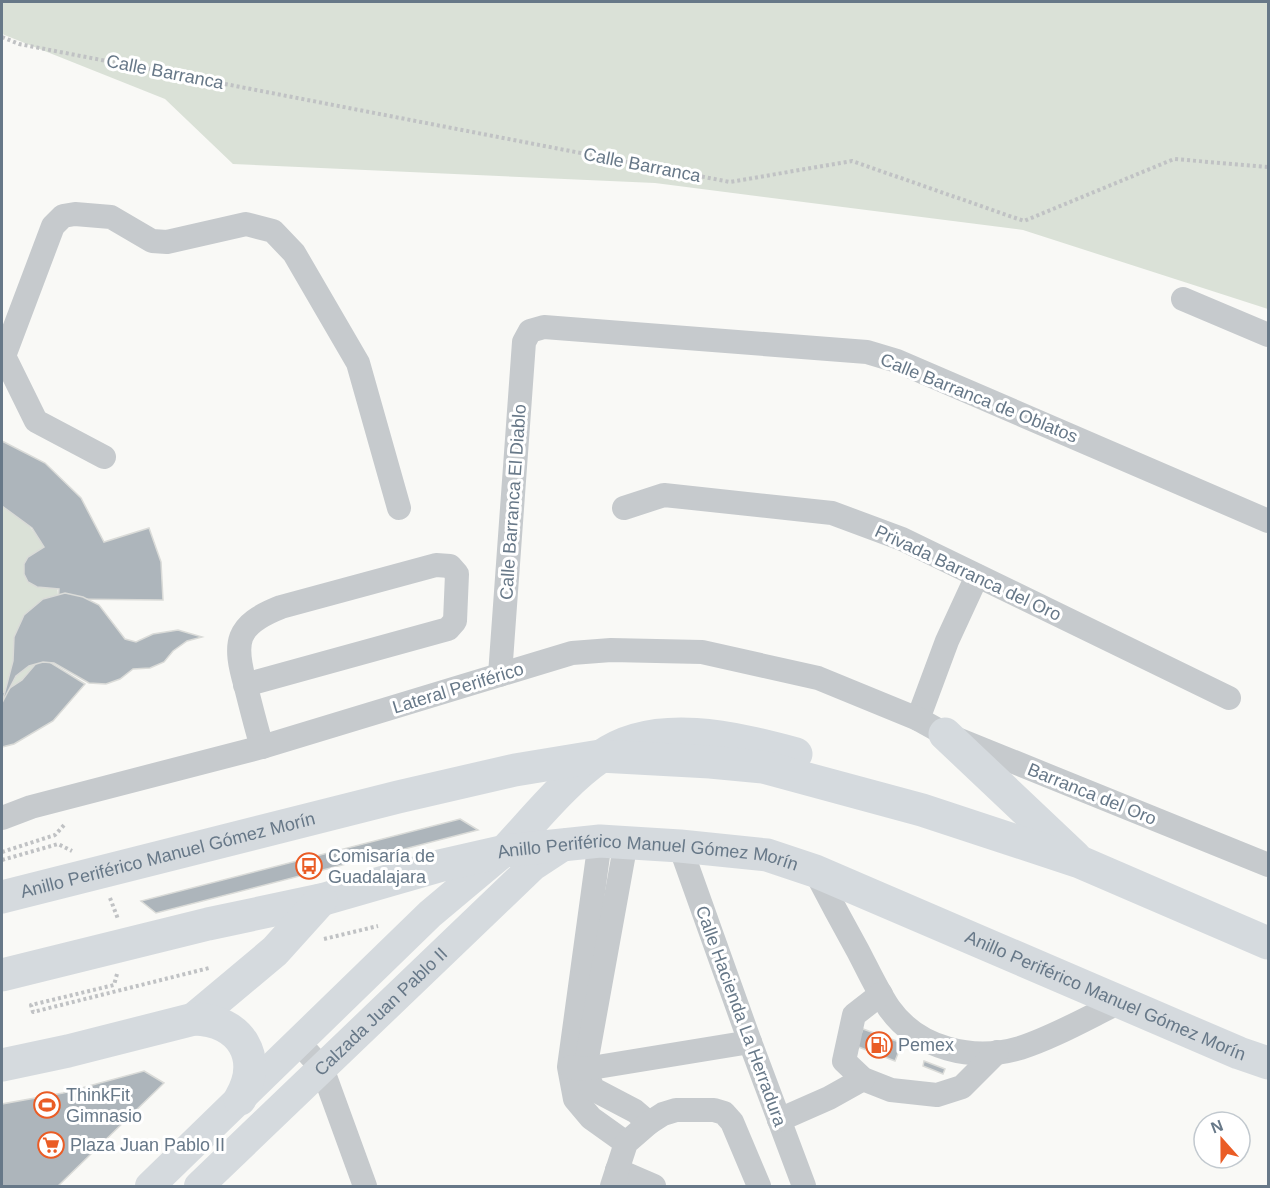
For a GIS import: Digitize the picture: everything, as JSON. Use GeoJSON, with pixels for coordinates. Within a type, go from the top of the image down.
{"type":"FeatureCollection","features":[{"type":"Feature","properties":{"kind":"highway"},"geometry":{"type":"LineString","coordinates":[[931,727],[1080,862]]}},
{"type":"Feature","properties":{"kind":"highway"},"geometry":{"type":"LineString","coordinates":[[505,850],[562,790],[600,756]]}},
{"type":"Feature","properties":{"kind":"highway","name":"Anillo Periférico Manuel Gómez Morín"},"geometry":{"type":"LineString","coordinates":[[2,897],[398,797],[515,770],[600,756],[763,767],[922,810],[1080,862],[1269,942]]}},
{"type":"Feature","properties":{"kind":"highway","name":"Anillo Periférico Manuel Gómez Morín"},"geometry":{"type":"LineString","coordinates":[[2,975],[208,924],[321,900],[439,866],[505,850],[568,843],[613,842],[680,846],[767,855],[815,871],[1254,1058]]}},
{"type":"Feature","properties":{"kind":"highway"},"geometry":{"type":"LineString","coordinates":[[194,1019],[275,951],[321,900]]}},
{"type":"Feature","properties":{"kind":"highway"},"geometry":{"type":"LineString","coordinates":[[2,1065],[194,1019],[207,1019],[219,1022],[231,1029],[245,1047],[250,1068],[245,1090],[240,1099]]}},
{"type":"Feature","properties":{"kind":"main road","name":"Calzada Juan Pablo II"},"geometry":{"type":"LineString","coordinates":[[199,1186],[533,866],[568,843]]}},
{"type":"Feature","properties":{"kind":"main road","name":"Calzada Juan Pablo II"},"geometry":{"type":"LineString","coordinates":[[150,1186],[430,914],[505,850]]}},
{"type":"Feature","properties":{"kind":"street"},"geometry":{"type":"LineString","coordinates":[[104,457],[36,421],[3,355],[53,226],[63,216],[75,214],[111,217],[152,241],[167,242],[246,224],[273,231],[294,253],[358,363],[399,508]]}},
{"type":"Feature","properties":{"kind":"street"},"geometry":{"type":"LineString","coordinates":[[1183,299],[1269,335]]}},
{"type":"Feature","properties":{"kind":"street","name":"Calle Barranca de Oblatos"},"geometry":{"type":"LineString","coordinates":[[530,331],[544,327],[867,352],[897,361],[1269,520]]}},
{"type":"Feature","properties":{"kind":"street","name":"Calle Barranca El Diablo"},"geometry":{"type":"LineString","coordinates":[[500,675],[524,342],[530,331]]}},
{"type":"Feature","properties":{"kind":"street","name":"Privada Barranca del Oro"},"geometry":{"type":"LineString","coordinates":[[624,508],[664,495],[832,513],[902,539],[1228,698]]}},
{"type":"Feature","properties":{"kind":"street"},"geometry":{"type":"LineString","coordinates":[[245,685],[438,634],[448,629],[454,621],[457,574],[450,566],[436,565],[281,607],[260,615],[246,628],[238,645],[238,662],[262,747]]}},
{"type":"Feature","properties":{"kind":"street"},"geometry":{"type":"LineString","coordinates":[[931,727],[947,641],[977,576]]}},
{"type":"Feature","properties":{"kind":"street","name":"Lateral Periférico"},"geometry":{"type":"LineString","coordinates":[[2,819],[31,807],[262,747],[572,653],[611,650],[702,651],[818,678],[931,727]]}},
{"type":"Feature","properties":{"kind":"street","name":"Barranca del Oro"},"geometry":{"type":"LineString","coordinates":[[931,727],[1269,865]]}},
{"type":"Feature","properties":{"kind":"street"},"geometry":{"type":"LineString","coordinates":[[2,810],[31,807]]}},
{"type":"Feature","properties":{"kind":"street"},"geometry":{"type":"LineString","coordinates":[[613,842],[577,1068],[575,1099],[591,1118],[626,1143]]}},
{"type":"Feature","properties":{"kind":"street","name":"Calle Hacienda La Herradura"},"geometry":{"type":"LineString","coordinates":[[680,846],[804,1186]]}},
{"type":"Feature","properties":{"kind":"street"},"geometry":{"type":"LineString","coordinates":[[815,871],[890,1009],[902,1022],[931,1042],[963,1053],[998,1053],[1039,1041],[1120,1002]]}},
{"type":"Feature","properties":{"kind":"street"},"geometry":{"type":"LineString","coordinates":[[880,994],[854,1015],[844,1061],[863,1079],[891,1090],[937,1095],[962,1087],[998,1053]]}},
{"type":"Feature","properties":{"kind":"street"},"geometry":{"type":"LineString","coordinates":[[298,1042],[322,1068],[365,1186]]}},
{"type":"Feature","properties":{"kind":"street"},"geometry":{"type":"LineString","coordinates":[[577,1068],[750,1042]]}},
{"type":"Feature","properties":{"kind":"street"},"geometry":{"type":"LineString","coordinates":[[1254,1058],[1269,1073]]}},
{"type":"Feature","properties":{"kind":"street"},"geometry":{"type":"LineString","coordinates":[[577,1068],[593,1089],[635,1111],[649,1123]]}},
{"type":"Feature","properties":{"kind":"street"},"geometry":{"type":"LineString","coordinates":[[779,1120],[829,1098],[863,1079]]}},
{"type":"Feature","properties":{"kind":"street"},"geometry":{"type":"LineString","coordinates":[[654,1186],[614,1178],[626,1143],[663,1114],[676,1110],[714,1110],[724,1113],[732,1122],[759,1186]]}},
{"type":"Feature","properties":{"kind":"path","name":"Calle Barranca"},"geometry":{"type":"LineString","coordinates":[[2,37],[30,46],[730,182],[852,161],[1024,221],[1174,159],[1269,167]]}},
{"type":"Feature","properties":{"kind":"path"},"geometry":{"type":"LineString","coordinates":[[2,852],[55,835],[74,815],[69,797]]}},
{"type":"Feature","properties":{"kind":"path"},"geometry":{"type":"LineString","coordinates":[[2,860],[57,844],[78,856]]}},
{"type":"Feature","properties":{"kind":"path"},"geometry":{"type":"LineString","coordinates":[[108,891],[120,927]]}},
{"type":"Feature","properties":{"kind":"path"},"geometry":{"type":"LineString","coordinates":[[319,941],[386,925]]}},
{"type":"Feature","properties":{"kind":"path"},"geometry":{"type":"LineString","coordinates":[[119,966],[114,985],[31,1005],[33,1012],[217,966]]}},
{"type":"Feature","properties":{"kind":"shaded area"},"geometry":{"type":"Polygon","coordinates":[[[2,2],[1268,2],[1268,309],[1023,230],[655,183],[233,164],[165,99],[2,34],[2,2]]]}},
{"type":"Feature","properties":{"kind":"shaded area"},"geometry":{"type":"Polygon","coordinates":[[[2,506],[14,512],[24,521],[42,543],[51,560],[58,597],[53,634],[45,652],[35,668],[21,681],[2,693],[2,506]]]}},
{"type":"Feature","properties":{"kind":"building"},"geometry":{"type":"Polygon","coordinates":[[[2,441],[45,463],[81,498],[104,542],[149,528],[161,562],[163,600],[68,599],[64,632],[51,663],[85,684],[53,721],[14,744],[2,747],[2,693],[22,680],[44,654],[57,623],[59,589],[37,587],[28,582],[24,574],[24,564],[28,557],[44,547],[32,528],[2,506],[2,441]]]}},
{"type":"Feature","properties":{"kind":"building"},"geometry":{"type":"Polygon","coordinates":[[[65,593],[83,597],[99,605],[125,639],[136,642],[153,634],[178,630],[202,637],[187,641],[173,651],[164,662],[150,668],[133,669],[120,679],[106,684],[89,683],[54,663],[43,662],[29,666],[16,676],[2,703],[13,661],[14,637],[24,615],[43,599],[65,593]]]}},
{"type":"Feature","properties":{"kind":"building","name":"Comisaría de Guadalajara"},"geometry":{"type":"Polygon","coordinates":[[[460,819],[478,830],[156,913],[141,901],[460,819]]]}},
{"type":"Feature","properties":{"kind":"building","name":"Pemex"},"geometry":{"type":"Polygon","coordinates":[[[863,1029],[902,1043],[895,1061],[856,1046],[863,1029]]]}},
{"type":"Feature","properties":{"kind":"building","name":"Pemex"},"geometry":{"type":"Polygon","coordinates":[[[924,1061],[945,1069],[943,1074],[923,1066],[924,1061]]]}},
{"type":"Feature","properties":{"kind":"building","name":"Plaza Juan Pablo II"},"geometry":{"type":"Polygon","coordinates":[[[144,1071],[164,1083],[58,1186],[2,1186],[2,1104],[63,1093],[144,1071]]]}},
{"type":"Feature","properties":{"kind":"place","name":"Comisaría de Guadalajara"},"geometry":{"type":"Point","coordinates":[309,866]}},
{"type":"Feature","properties":{"kind":"place","name":"Pemex"},"geometry":{"type":"Point","coordinates":[879,1045]}},
{"type":"Feature","properties":{"kind":"place","name":"ThinkFit Gimnasio"},"geometry":{"type":"Point","coordinates":[47,1105]}},
{"type":"Feature","properties":{"kind":"place","name":"Plaza Juan Pablo II"},"geometry":{"type":"Point","coordinates":[51,1145]}}]}
